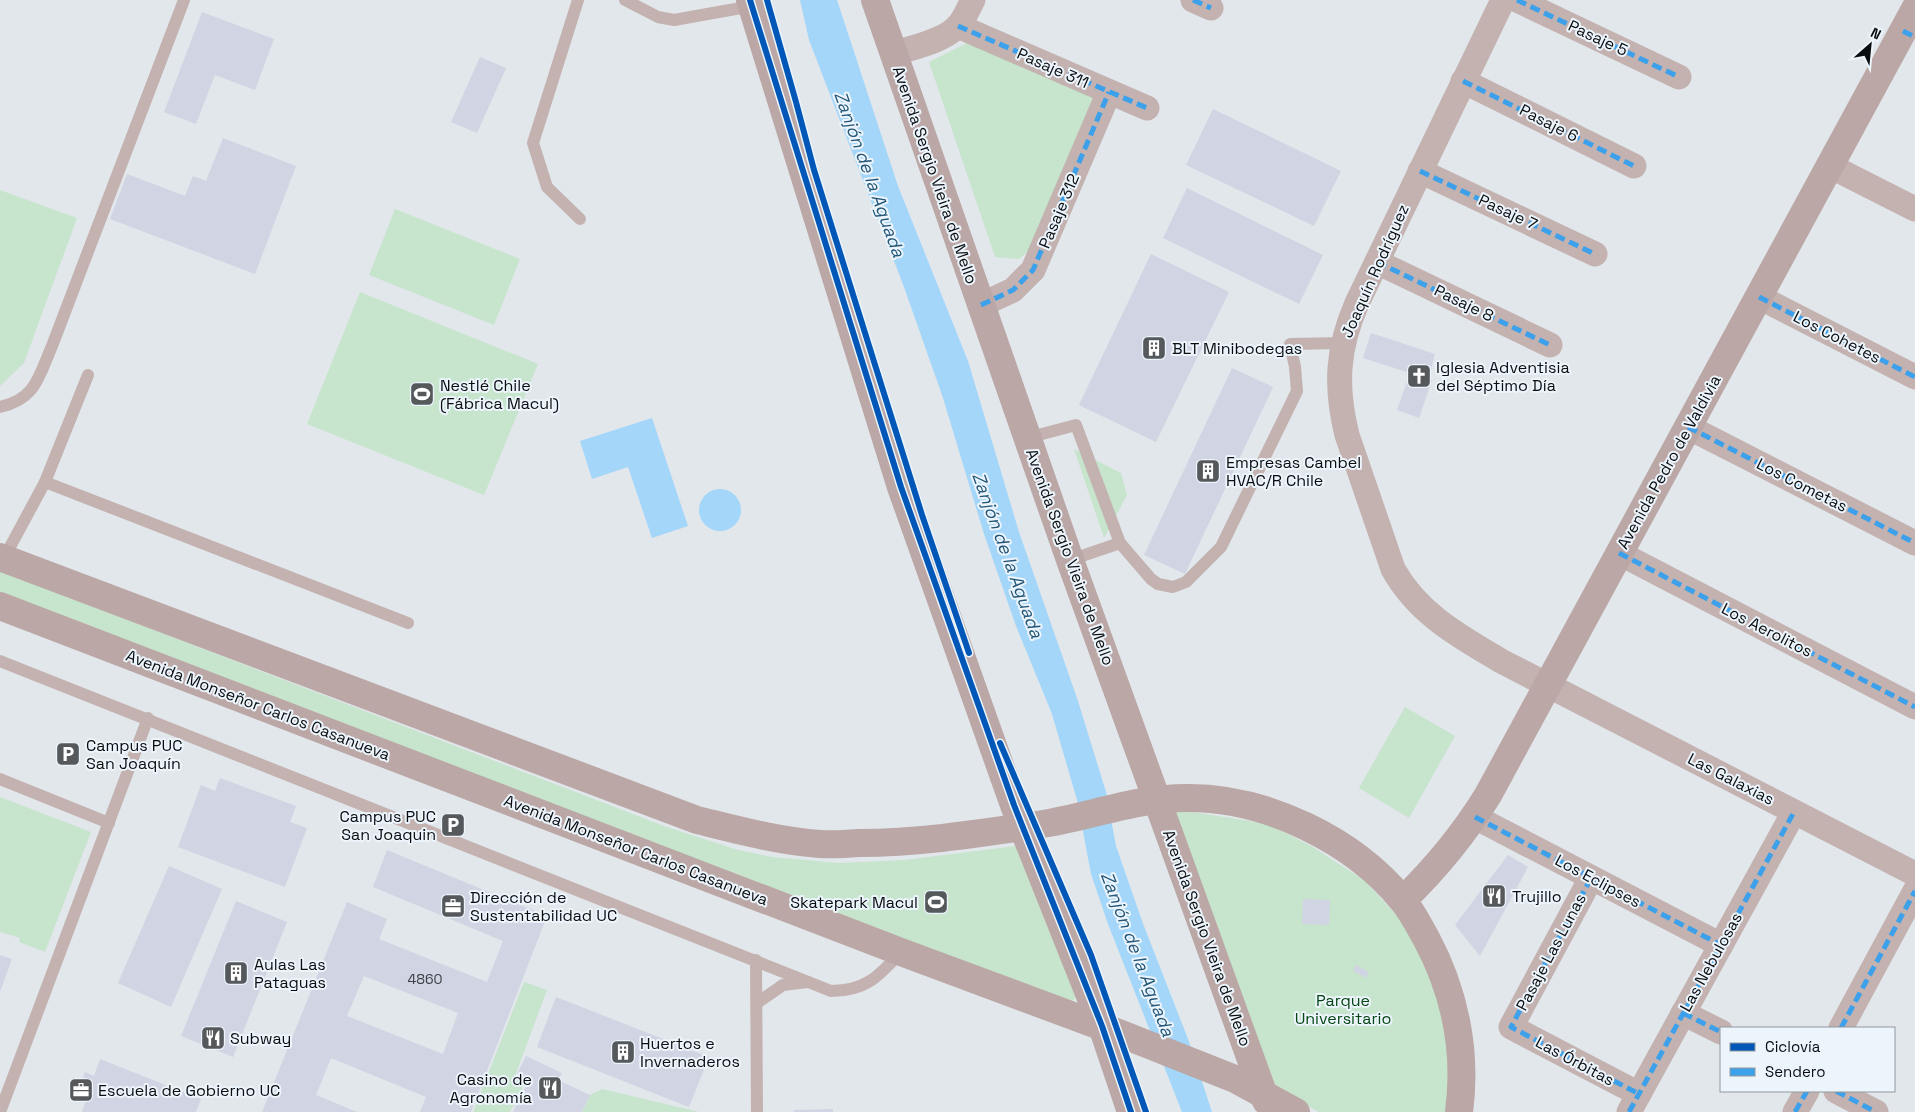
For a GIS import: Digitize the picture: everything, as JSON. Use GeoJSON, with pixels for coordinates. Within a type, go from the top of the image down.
{"type":"FeatureCollection","features":[{"type":"Feature","properties":{"kind":"main road","name":"Avenida Sergio Vieira de Mello"},"geometry":{"type":"LineString","coordinates":[[875,0],[1070,560],[1267,1103]]}},
{"type":"Feature","properties":{"kind":"main road"},"geometry":{"type":"LineString","coordinates":[[751,3],[901,487],[1022,827],[1113,1030],[1131,1112]]}},
{"type":"Feature","properties":{"kind":"main road","name":"Avenida Pedro de Valdivia"},"geometry":{"type":"LineString","coordinates":[[1403,900],[1436,866],[1475,817],[1830,166],[1911,25]]}},
{"type":"Feature","properties":{"kind":"main road"},"geometry":{"type":"LineString","coordinates":[[1,560],[697,820],[758,836],[822,844],[888,843],[1022,827],[1054,822],[1127,804],[1187,798],[1228,802],[1274,813],[1300,824],[1343,848],[1382,879],[1403,900],[1412,913],[1435,954],[1450,990],[1460,1044],[1462,1073],[1459,1112]]}},
{"type":"Feature","properties":{"kind":"main road","name":"Avenida Monseñor Carlos Casanueva"},"geometry":{"type":"LineString","coordinates":[[0,606],[901,952],[1113,1030],[1235,1080],[1267,1103],[1296,1112]]}},
{"type":"Feature","properties":{"kind":"street"},"geometry":{"type":"LineString","coordinates":[[893,54],[936,39],[958,26],[972,0]]}},
{"type":"Feature","properties":{"kind":"street","name":"Joaquín Rodríguez"},"geometry":{"type":"LineString","coordinates":[[1503,0],[1354,310],[1343,343],[1339,373],[1340,395],[1345,426],[1387,554],[1401,583],[1420,606],[1446,627],[1502,661],[1548,684]]}},
{"type":"Feature","properties":{"kind":"street","name":"Pasaje 5"},"geometry":{"type":"LineString","coordinates":[[1517,0],[1679,77]]}},
{"type":"Feature","properties":{"kind":"street","name":"Pasaje 311"},"geometry":{"type":"LineString","coordinates":[[958,26],[1147,108]]}},
{"type":"Feature","properties":{"kind":"street","name":"Pasaje 6"},"geometry":{"type":"LineString","coordinates":[[1463,81],[1634,166]]}},
{"type":"Feature","properties":{"kind":"street","name":"Pasaje 312"},"geometry":{"type":"LineString","coordinates":[[981,305],[1013,290],[1033,270],[1109,92]]}},
{"type":"Feature","properties":{"kind":"street"},"geometry":{"type":"LineString","coordinates":[[1830,166],[1915,209]]}},
{"type":"Feature","properties":{"kind":"street","name":"Pasaje 7"},"geometry":{"type":"LineString","coordinates":[[1420,171],[1595,254]]}},
{"type":"Feature","properties":{"kind":"street","name":"Pasaje 8"},"geometry":{"type":"LineString","coordinates":[[1377,262],[1550,345]]}},
{"type":"Feature","properties":{"kind":"street","name":"Los Cohetes"},"geometry":{"type":"LineString","coordinates":[[1759,297],[1915,377]]}},
{"type":"Feature","properties":{"kind":"street","name":"Los Cometas"},"geometry":{"type":"LineString","coordinates":[[1688,427],[1915,543]]}},
{"type":"Feature","properties":{"kind":"street","name":"Los Aerolitos"},"geometry":{"type":"LineString","coordinates":[[1619,553],[1915,707]]}},
{"type":"Feature","properties":{"kind":"street","name":"Las Galaxias"},"geometry":{"type":"LineString","coordinates":[[1548,684],[1915,874]]}},
{"type":"Feature","properties":{"kind":"street","name":"Las Nebulosas"},"geometry":{"type":"LineString","coordinates":[[1634,1103],[1794,812]]}},
{"type":"Feature","properties":{"kind":"street","name":"Los Eclipses"},"geometry":{"type":"LineString","coordinates":[[1475,817],[1721,945]]}},
{"type":"Feature","properties":{"kind":"street","name":"Pasaje Las Lunas"},"geometry":{"type":"LineString","coordinates":[[1511,1027],[1591,878]]}},
{"type":"Feature","properties":{"kind":"street"},"geometry":{"type":"LineString","coordinates":[[1842,1027],[1915,891]]}},
{"type":"Feature","properties":{"kind":"street"},"geometry":{"type":"LineString","coordinates":[[1684,1013],[1720,1031]]}},
{"type":"Feature","properties":{"kind":"street","name":"Las Órbitas"},"geometry":{"type":"LineString","coordinates":[[1511,1027],[1634,1103]]}},
{"type":"Feature","properties":{"kind":"street"},"geometry":{"type":"LineString","coordinates":[[1795,1112],[1806,1092]]}},
{"type":"Feature","properties":{"kind":"street"},"geometry":{"type":"LineString","coordinates":[[1838,1092],[1876,1112]]}},
{"type":"Feature","properties":{"kind":"lane"},"geometry":{"type":"LineString","coordinates":[[0,407],[19,400],[34,387],[52,346],[184,0]]}},
{"type":"Feature","properties":{"kind":"lane"},"geometry":{"type":"LineString","coordinates":[[578,0],[533,143],[547,187],[580,219]]}},
{"type":"Feature","properties":{"kind":"lane"},"geometry":{"type":"LineString","coordinates":[[625,0],[658,17],[674,20],[751,3]]}},
{"type":"Feature","properties":{"kind":"lane"},"geometry":{"type":"LineString","coordinates":[[1027,438],[1076,424],[1120,543],[1151,579],[1158,584],[1173,587],[1186,582],[1221,547],[1297,391],[1290,344],[1343,343]]}},
{"type":"Feature","properties":{"kind":"lane"},"geometry":{"type":"LineString","coordinates":[[1,560],[46,482],[88,375]]}},
{"type":"Feature","properties":{"kind":"lane"},"geometry":{"type":"LineString","coordinates":[[46,482],[408,624]]}},
{"type":"Feature","properties":{"kind":"lane"},"geometry":{"type":"LineString","coordinates":[[1070,560],[1120,543]]}},
{"type":"Feature","properties":{"kind":"lane"},"geometry":{"type":"LineString","coordinates":[[0,661],[148,718],[832,991],[848,991],[859,988],[878,975],[901,952]]}},
{"type":"Feature","properties":{"kind":"lane"},"geometry":{"type":"LineString","coordinates":[[0,1112],[148,718]]}},
{"type":"Feature","properties":{"kind":"lane"},"geometry":{"type":"LineString","coordinates":[[0,780],[110,822]]}},
{"type":"Feature","properties":{"kind":"lane"},"geometry":{"type":"LineString","coordinates":[[756,960],[757,1112]]}},
{"type":"Feature","properties":{"kind":"lane"},"geometry":{"type":"LineString","coordinates":[[756,1002],[783,985],[811,982]]}},
{"type":"Feature","properties":{"kind":"green space"},"geometry":{"type":"Polygon","coordinates":[[[969,42],[1099,99],[1036,245],[1019,259],[995,257],[929,62],[969,42]]]}},
{"type":"Feature","properties":{"kind":"green space"},"geometry":{"type":"Polygon","coordinates":[[[0,190],[77,218],[24,363],[0,386],[0,190]]]}},
{"type":"Feature","properties":{"kind":"green space"},"geometry":{"type":"Polygon","coordinates":[[[395,209],[520,259],[494,325],[369,275],[395,209]]]}},
{"type":"Feature","properties":{"kind":"green space","name":"Nestlé Chile (Fábrica Macul)"},"geometry":{"type":"Polygon","coordinates":[[[360,292],[538,364],[484,495],[307,424],[360,292]]]}},
{"type":"Feature","properties":{"kind":"green space"},"geometry":{"type":"Polygon","coordinates":[[[1074,449],[1121,473],[1127,495],[1104,538],[1074,449]]]}},
{"type":"Feature","properties":{"kind":"green space"},"geometry":{"type":"Polygon","coordinates":[[[0,571],[664,826],[738,850],[772,857],[839,863],[904,860],[1016,846],[1076,998],[1064,1006],[0,597],[0,571]]]}},
{"type":"Feature","properties":{"kind":"green space"},"geometry":{"type":"Polygon","coordinates":[[[1405,707],[1455,736],[1409,818],[1359,788],[1405,707]]]}},
{"type":"Feature","properties":{"kind":"green space"},"geometry":{"type":"Polygon","coordinates":[[[0,797],[91,832],[45,952],[19,942],[20,938],[0,932],[0,797]]]}},
{"type":"Feature","properties":{"kind":"green space","name":"Parque Universitario"},"geometry":{"type":"Polygon","coordinates":[[[1168,808],[1268,824],[1311,846],[1364,880],[1401,920],[1422,954],[1438,994],[1447,1035],[1449,1083],[1446,1112],[1319,1112],[1273,1087],[1168,808]]]}},
{"type":"Feature","properties":{"kind":"green space"},"geometry":{"type":"Polygon","coordinates":[[[524,982],[547,990],[515,1076],[526,1081],[510,1112],[473,1112],[524,982]]]}},
{"type":"Feature","properties":{"kind":"green space"},"geometry":{"type":"Polygon","coordinates":[[[602,1089],[699,1112],[582,1112],[590,1095],[602,1089]]]}},
{"type":"Feature","properties":{"kind":"water","name":"Zanjón de la Aguada"},"geometry":{"type":"Polygon","coordinates":[[[800,0],[837,0],[898,186],[968,361],[1019,532],[1078,701],[1106,792],[1116,846],[1142,921],[1188,1039],[1212,1112],[1182,1112],[1108,924],[1091,874],[1077,800],[1052,714],[1016,626],[984,534],[943,398],[904,287],[809,40],[800,0]]]}},
{"type":"Feature","properties":{"kind":"water"},"geometry":{"type":"Polygon","coordinates":[[[652,418],[688,526],[652,538],[628,467],[592,479],[580,441],[652,418]]]}},
{"type":"Feature","properties":{"kind":"water"},"geometry":{"type":"Polygon","coordinates":[[[720,489],[735,495],[741,510],[735,525],[720,531],[705,525],[699,510],[705,495],[720,489]]]}},
{"type":"Feature","properties":{"kind":"building"},"geometry":{"type":"Polygon","coordinates":[[[202,12],[274,39],[255,90],[215,75],[196,124],[164,112],[202,12]]]}},
{"type":"Feature","properties":{"kind":"building"},"geometry":{"type":"Polygon","coordinates":[[[480,57],[506,68],[477,133],[451,122],[480,57]]]}},
{"type":"Feature","properties":{"kind":"building"},"geometry":{"type":"Polygon","coordinates":[[[1213,109],[1341,171],[1314,226],[1186,165],[1213,109]]]}},
{"type":"Feature","properties":{"kind":"building"},"geometry":{"type":"Polygon","coordinates":[[[223,138],[296,166],[255,274],[110,219],[127,174],[185,196],[193,176],[206,181],[223,138]]]}},
{"type":"Feature","properties":{"kind":"building"},"geometry":{"type":"Polygon","coordinates":[[[1187,188],[1323,255],[1299,304],[1163,238],[1187,188]]]}},
{"type":"Feature","properties":{"kind":"building","name":"BLT Minibodegas"},"geometry":{"type":"Polygon","coordinates":[[[1151,254],[1229,292],[1156,442],[1079,405],[1151,254]]]}},
{"type":"Feature","properties":{"kind":"building","name":"Iglesia Adventisia del Séptimo Día"},"geometry":{"type":"Polygon","coordinates":[[[1371,333],[1435,354],[1428,379],[1432,380],[1419,418],[1397,410],[1410,373],[1363,358],[1371,333]]]}},
{"type":"Feature","properties":{"kind":"building","name":"Empresas Cambel HVAC/R Chile"},"geometry":{"type":"Polygon","coordinates":[[[1232,368],[1273,387],[1185,574],[1144,555],[1232,368]]]}},
{"type":"Feature","properties":{"kind":"building"},"geometry":{"type":"Polygon","coordinates":[[[220,778],[296,806],[290,822],[307,828],[285,887],[178,847],[201,785],[215,791],[220,778]]]}},
{"type":"Feature","properties":{"kind":"building"},"geometry":{"type":"Polygon","coordinates":[[[387,850],[547,916],[471,1112],[420,1112],[426,1097],[331,1058],[316,1095],[357,1112],[262,1112],[347,902],[387,919],[379,939],[487,982],[503,941],[373,887],[387,850]],[[364,976],[347,1016],[443,1054],[458,1013],[364,976]]]}},
{"type":"Feature","properties":{"kind":"building","name":"Trujillo"},"geometry":{"type":"Polygon","coordinates":[[[1508,855],[1528,867],[1480,956],[1455,925],[1508,855]]]}},
{"type":"Feature","properties":{"kind":"building"},"geometry":{"type":"Polygon","coordinates":[[[169,866],[222,889],[171,1007],[118,983],[169,866]]]}},
{"type":"Feature","properties":{"kind":"building"},"geometry":{"type":"Polygon","coordinates":[[[1303,899],[1330,900],[1329,925],[1302,924],[1303,899]]]}},
{"type":"Feature","properties":{"kind":"building","name":"Aulas Las Pataguas"},"geometry":{"type":"Polygon","coordinates":[[[236,901],[287,922],[233,1057],[181,1036],[236,901]]]}},
{"type":"Feature","properties":{"kind":"building"},"geometry":{"type":"Polygon","coordinates":[[[0,955],[12,959],[0,992],[0,955]]]}},
{"type":"Feature","properties":{"kind":"building"},"geometry":{"type":"Polygon","coordinates":[[[1356,965],[1369,972],[1366,978],[1353,971],[1356,965]]]}},
{"type":"Feature","properties":{"kind":"building","name":"Huertos e Invernaderos"},"geometry":{"type":"Polygon","coordinates":[[[556,997],[709,1057],[689,1107],[537,1047],[556,997]]]}},
{"type":"Feature","properties":{"kind":"building","name":"Casino de Agronomía"},"geometry":{"type":"Polygon","coordinates":[[[526,1056],[562,1073],[558,1080],[590,1095],[582,1112],[513,1112],[529,1080],[517,1074],[526,1056]]]}},
{"type":"Feature","properties":{"kind":"building"},"geometry":{"type":"Polygon","coordinates":[[[100,1059],[201,1099],[196,1112],[82,1112],[86,1100],[76,1096],[85,1072],[94,1076],[100,1059]]]}},
{"type":"Feature","properties":{"kind":"building"},"geometry":{"type":"Polygon","coordinates":[[[833,1109],[833,1112],[794,1112],[794,1110],[833,1109]]]}},
{"type":"Feature","properties":{"kind":"marked path"},"geometry":{"type":"LineString","coordinates":[[1193,0],[1211,8]]}},
{"type":"Feature","properties":{"kind":"marked path"},"geometry":{"type":"LineString","coordinates":[[1517,0],[1679,77]]}},
{"type":"Feature","properties":{"kind":"marked path"},"geometry":{"type":"LineString","coordinates":[[958,26],[1147,108]]}},
{"type":"Feature","properties":{"kind":"marked path"},"geometry":{"type":"LineString","coordinates":[[1903,31],[1915,37]]}},
{"type":"Feature","properties":{"kind":"marked path"},"geometry":{"type":"LineString","coordinates":[[1463,81],[1634,166]]}},
{"type":"Feature","properties":{"kind":"marked path"},"geometry":{"type":"LineString","coordinates":[[981,305],[1013,290],[1033,270],[1109,92]]}},
{"type":"Feature","properties":{"kind":"marked path"},"geometry":{"type":"LineString","coordinates":[[1420,171],[1595,254]]}},
{"type":"Feature","properties":{"kind":"marked path"},"geometry":{"type":"LineString","coordinates":[[1377,262],[1550,345]]}},
{"type":"Feature","properties":{"kind":"marked path"},"geometry":{"type":"LineString","coordinates":[[1759,297],[1915,377]]}},
{"type":"Feature","properties":{"kind":"marked path"},"geometry":{"type":"LineString","coordinates":[[1688,427],[1915,543]]}},
{"type":"Feature","properties":{"kind":"marked path"},"geometry":{"type":"LineString","coordinates":[[1619,553],[1915,707]]}},
{"type":"Feature","properties":{"kind":"marked path"},"geometry":{"type":"LineString","coordinates":[[1629,1112],[1794,812]]}},
{"type":"Feature","properties":{"kind":"marked path"},"geometry":{"type":"LineString","coordinates":[[1475,817],[1721,945]]}},
{"type":"Feature","properties":{"kind":"marked path"},"geometry":{"type":"LineString","coordinates":[[1591,878],[1511,1027],[1639,1094]]}},
{"type":"Feature","properties":{"kind":"marked path"},"geometry":{"type":"LineString","coordinates":[[1842,1027],[1915,891]]}},
{"type":"Feature","properties":{"kind":"marked path"},"geometry":{"type":"LineString","coordinates":[[1683,1013],[1720,1032]]}},
{"type":"Feature","properties":{"kind":"marked path"},"geometry":{"type":"LineString","coordinates":[[1795,1112],[1806,1092]]}},
{"type":"Feature","properties":{"kind":"marked path"},"geometry":{"type":"LineString","coordinates":[[1838,1092],[1876,1112]]}},
{"type":"Feature","properties":{"kind":"cycle path"},"geometry":{"type":"LineString","coordinates":[[750,0],[901,487],[1014,805],[1102,1026],[1131,1112]]}},
{"type":"Feature","properties":{"kind":"cycle path"},"geometry":{"type":"LineString","coordinates":[[767,0],[814,170],[922,515],[969,653]]}},
{"type":"Feature","properties":{"kind":"cycle path"},"geometry":{"type":"LineString","coordinates":[[1000,743],[1091,955],[1146,1112]]}},
{"type":"Feature","properties":{"kind":"place","name":"BLT Minibodegas"},"geometry":{"type":"Point","coordinates":[1154,348]}},
{"type":"Feature","properties":{"kind":"place","name":"Iglesia Adventisia del Séptimo Día"},"geometry":{"type":"Point","coordinates":[1419,376]}},
{"type":"Feature","properties":{"kind":"place","name":"Nestlé Chile (Fábrica Macul)"},"geometry":{"type":"Point","coordinates":[422,394]}},
{"type":"Feature","properties":{"kind":"place","name":"Empresas Cambel HVAC/R Chile"},"geometry":{"type":"Point","coordinates":[1208,471]}},
{"type":"Feature","properties":{"kind":"place","name":"Campus PUC San Joaquín"},"geometry":{"type":"Point","coordinates":[68,754]}},
{"type":"Feature","properties":{"kind":"place","name":"Campus PUC San Joaquin"},"geometry":{"type":"Point","coordinates":[453,825]}},
{"type":"Feature","properties":{"kind":"place","name":"Trujillo"},"geometry":{"type":"Point","coordinates":[1494,896]}},
{"type":"Feature","properties":{"kind":"place","name":"Skatepark Macul"},"geometry":{"type":"Point","coordinates":[936,902]}},
{"type":"Feature","properties":{"kind":"place","name":"Dirección de Sustentabilidad UC"},"geometry":{"type":"Point","coordinates":[453,906]}},
{"type":"Feature","properties":{"kind":"place","name":"Aulas Las Pataguas"},"geometry":{"type":"Point","coordinates":[236,973]}},
{"type":"Feature","properties":{"kind":"place","name":"Subway"},"geometry":{"type":"Point","coordinates":[213,1038]}},
{"type":"Feature","properties":{"kind":"place","name":"Huertos e Invernaderos"},"geometry":{"type":"Point","coordinates":[623,1052]}},
{"type":"Feature","properties":{"kind":"place","name":"Casino de Agronomía"},"geometry":{"type":"Point","coordinates":[550,1088]}},
{"type":"Feature","properties":{"kind":"place","name":"Escuela de Gobierno UC"},"geometry":{"type":"Point","coordinates":[81,1090]}}]}
